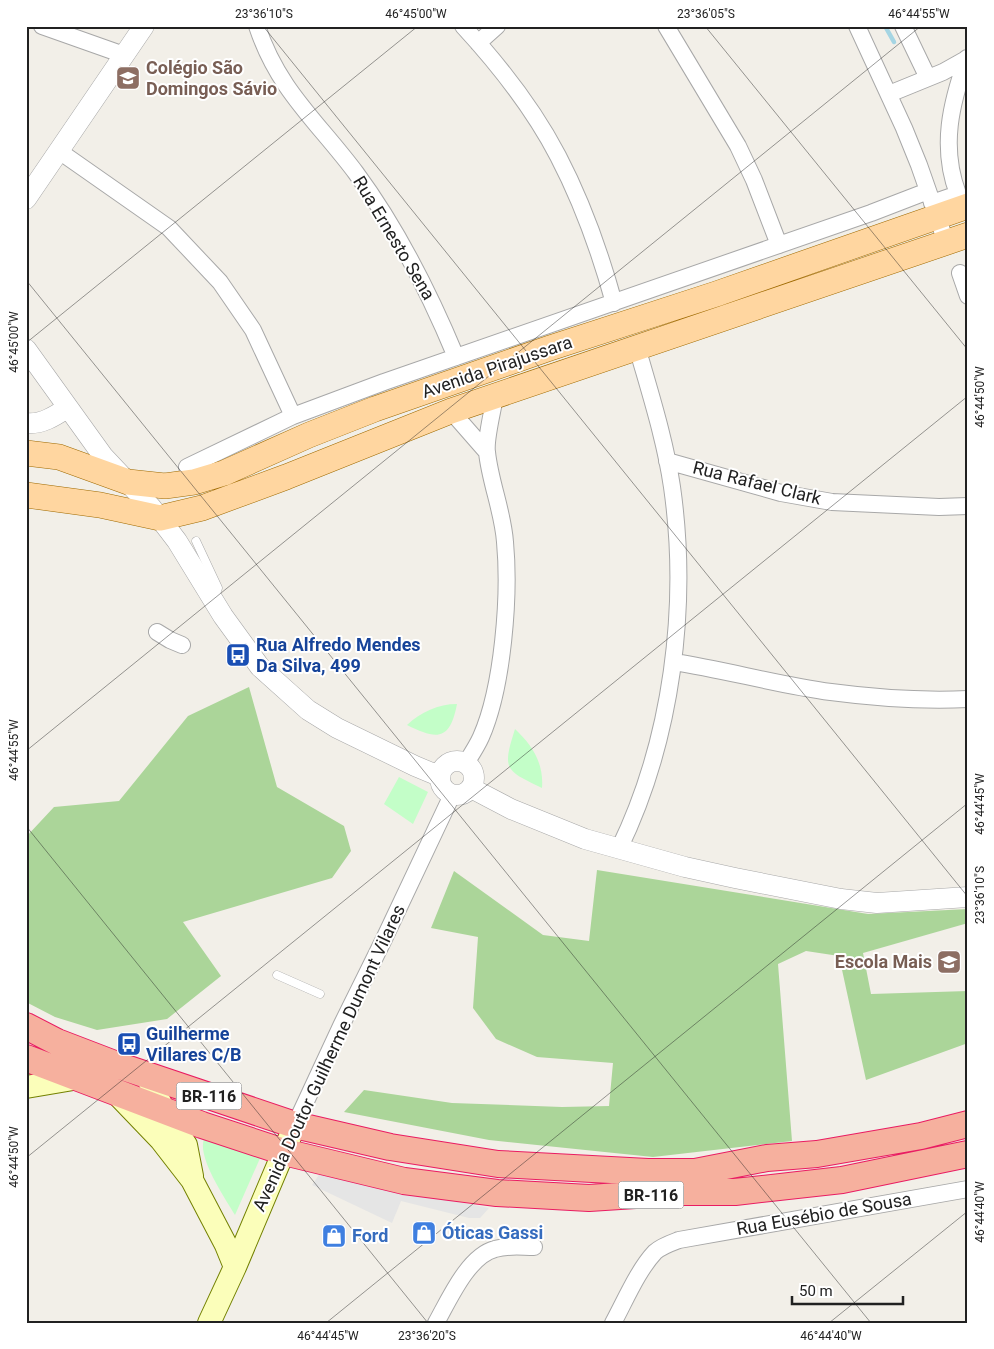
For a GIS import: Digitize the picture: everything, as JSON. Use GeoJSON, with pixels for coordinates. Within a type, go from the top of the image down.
{"type":"FeatureCollection","features":[{"type":"Feature","properties":{"kind":"highway","name":"BR-116"},"geometry":{"type":"LineString","coordinates":[[26,1026],[57,1042],[295,1125],[390,1147],[498,1164],[648,1172],[695,1172],[767,1158],[817,1154],[921,1136],[968,1124]]}},
{"type":"Feature","properties":{"kind":"highway","name":"BR-116"},"geometry":{"type":"LineString","coordinates":[[26,1058],[202,1125],[284,1152],[404,1181],[498,1193],[589,1198],[682,1192],[735,1192],[842,1180],[968,1154]]}},
{"type":"Feature","properties":{"kind":"main road","name":"Avenida Pirajussara"},"geometry":{"type":"LineString","coordinates":[[26,453],[64,459],[128,482],[165,486],[194,482],[224,473],[309,435],[375,409],[550,348],[716,294],[933,204],[968,206]]}},
{"type":"Feature","properties":{"kind":"main road","name":"Avenida Pirajussara"},"geometry":{"type":"LineString","coordinates":[[26,495],[171,516],[202,508],[286,477],[450,411],[957,238]]}},
{"type":"Feature","properties":{"kind":"main road"},"geometry":{"type":"LineString","coordinates":[[146,1074],[164,1110],[186,1145],[192,1180]]}},
{"type":"Feature","properties":{"kind":"main road"},"geometry":{"type":"LineString","coordinates":[[26,1087],[79,1078]]}},
{"type":"Feature","properties":{"kind":"main road"},"geometry":{"type":"LineString","coordinates":[[114,1092],[161,1140],[192,1180],[226,1245],[235,1267]]}},
{"type":"Feature","properties":{"kind":"main road","name":"Avenida Doutor Guilherme Dumont Vilares"},"geometry":{"type":"LineString","coordinates":[[209,1323],[235,1267],[295,1125]]}},
{"type":"Feature","properties":{"kind":"street"},"geometry":{"type":"LineString","coordinates":[[42,26],[124,56]]}},
{"type":"Feature","properties":{"kind":"street"},"geometry":{"type":"LineString","coordinates":[[27,198],[144,26]]}},
{"type":"Feature","properties":{"kind":"street","name":"Rua Ernesto Sena"},"geometry":{"type":"LineString","coordinates":[[257,26],[272,63],[292,96],[345,159],[380,207],[433,303],[456,357]]}},
{"type":"Feature","properties":{"kind":"street"},"geometry":{"type":"LineString","coordinates":[[463,26],[514,89],[558,156],[598,248],[614,303]]}},
{"type":"Feature","properties":{"kind":"street"},"geometry":{"type":"LineString","coordinates":[[478,43],[497,26]]}},
{"type":"Feature","properties":{"kind":"street"},"geometry":{"type":"LineString","coordinates":[[666,26],[738,146],[754,180],[779,245]]}},
{"type":"Feature","properties":{"kind":"street"},"geometry":{"type":"LineString","coordinates":[[857,26],[889,94],[933,204],[957,238]]}},
{"type":"Feature","properties":{"kind":"street"},"geometry":{"type":"LineString","coordinates":[[903,26],[928,78]]}},
{"type":"Feature","properties":{"kind":"street"},"geometry":{"type":"LineString","coordinates":[[889,94],[956,66],[967,58]]}},
{"type":"Feature","properties":{"kind":"street"},"geometry":{"type":"LineString","coordinates":[[933,204],[958,194],[949,161],[948,134],[952,104],[967,58]]}},
{"type":"Feature","properties":{"kind":"street"},"geometry":{"type":"LineString","coordinates":[[59,151],[169,228],[220,282],[254,330],[293,416]]}},
{"type":"Feature","properties":{"kind":"street","name":"Avenida Pirajussara"},"geometry":{"type":"LineString","coordinates":[[187,467],[293,416],[456,357],[871,213],[933,204]]}},
{"type":"Feature","properties":{"kind":"street"},"geometry":{"type":"LineString","coordinates":[[960,273],[968,296]]}},
{"type":"Feature","properties":{"kind":"street"},"geometry":{"type":"LineString","coordinates":[[619,849],[634,817],[656,745],[670,691],[677,629],[677,530],[672,486],[660,429],[637,347]]}},
{"type":"Feature","properties":{"kind":"street"},"geometry":{"type":"LineString","coordinates":[[26,348],[103,456],[128,482],[171,516],[186,541],[211,598],[260,667],[308,710],[337,728],[439,776]]}},
{"type":"Feature","properties":{"kind":"street"},"geometry":{"type":"LineString","coordinates":[[466,763],[481,737],[496,687],[503,638],[506,593],[505,541],[486,451],[495,396]]}},
{"type":"Feature","properties":{"kind":"street"},"geometry":{"type":"LineString","coordinates":[[26,423],[45,420],[67,408]]}},
{"type":"Feature","properties":{"kind":"street"},"geometry":{"type":"LineString","coordinates":[[450,411],[486,451]]}},
{"type":"Feature","properties":{"kind":"street","name":"Rua Rafael Clark"},"geometry":{"type":"LineString","coordinates":[[667,461],[781,492],[832,502],[939,507],[968,506]]}},
{"type":"Feature","properties":{"kind":"street"},"geometry":{"type":"LineString","coordinates":[[157,632],[175,643],[182,644]]}},
{"type":"Feature","properties":{"kind":"street"},"geometry":{"type":"LineString","coordinates":[[674,662],[717,668],[831,692],[942,700],[968,699]]}},
{"type":"Feature","properties":{"kind":"street"},"geometry":{"type":"LineString","coordinates":[[460,761],[466,763],[473,772],[474,777],[471,788],[465,794],[452,795],[442,788],[439,776],[441,770],[449,762],[460,761]]}},
{"type":"Feature","properties":{"kind":"street"},"geometry":{"type":"LineString","coordinates":[[471,788],[510,809],[585,839],[686,867],[841,900],[877,903],[968,897]]}},
{"type":"Feature","properties":{"kind":"street","name":"Avenida Doutor Guilherme Dumont Vilares"},"geometry":{"type":"LineString","coordinates":[[295,1125],[452,795]]}},
{"type":"Feature","properties":{"kind":"street","name":"Rua Eusébio de Sousa"},"geometry":{"type":"LineString","coordinates":[[613,1323],[640,1274],[655,1253],[666,1245],[679,1240],[968,1189]]}},
{"type":"Feature","properties":{"kind":"street"},"geometry":{"type":"LineString","coordinates":[[436,1323],[473,1263],[484,1253],[506,1246],[534,1247]]}},
{"type":"Feature","properties":{"kind":"lane"},"geometry":{"type":"LineString","coordinates":[[277,975],[320,994]]}},
{"type":"Feature","properties":{"kind":"green space"},"geometry":{"type":"Polygon","coordinates":[[[249,687],[277,787],[344,826],[351,851],[332,878],[183,922],[221,976],[167,1019],[97,1030],[55,1017],[26,1002],[26,837],[54,807],[119,801],[188,716],[249,687]]]}},
{"type":"Feature","properties":{"kind":"green space"},"geometry":{"type":"Polygon","coordinates":[[[457,704],[450,725],[441,734],[426,733],[407,725],[418,716],[430,710],[443,705],[457,704]]]}},
{"type":"Feature","properties":{"kind":"green space"},"geometry":{"type":"Polygon","coordinates":[[[515,729],[527,741],[536,755],[541,770],[542,788],[520,777],[510,767],[508,761],[509,753],[515,729]]]}},
{"type":"Feature","properties":{"kind":"green space"},"geometry":{"type":"Polygon","coordinates":[[[399,777],[428,792],[413,824],[384,804],[399,777]]]}},
{"type":"Feature","properties":{"kind":"green space"},"geometry":{"type":"Polygon","coordinates":[[[597,870],[868,914],[968,909],[968,923],[863,953],[871,994],[968,991],[968,1043],[866,1080],[839,956],[806,951],[778,964],[792,1141],[653,1157],[489,1140],[344,1112],[364,1090],[452,1103],[562,1107],[609,1106],[613,1063],[537,1057],[496,1039],[473,1008],[478,937],[431,928],[454,871],[543,935],[589,941],[597,870]]]}},
{"type":"Feature","properties":{"kind":"green space"},"geometry":{"type":"Polygon","coordinates":[[[204,1139],[261,1156],[235,1215],[208,1166],[204,1156],[204,1139]]]}},
{"type":"Feature","properties":{"kind":"shaded area"},"geometry":{"type":"Polygon","coordinates":[[[321,1172],[489,1208],[480,1218],[469,1218],[401,1201],[392,1223],[312,1185],[321,1172]]]}},
{"type":"Feature","properties":{"kind":"waterway"},"geometry":{"type":"LineString","coordinates":[[885,26],[894,42]]}},
{"type":"Feature","properties":{"kind":"place","name":"Colégio São Domingos Sávio"},"geometry":{"type":"Point","coordinates":[128,78]}},
{"type":"Feature","properties":{"kind":"place","name":"Rua Alfredo Mendes Da Silva, 499"},"geometry":{"type":"Point","coordinates":[238,655]}},
{"type":"Feature","properties":{"kind":"place","name":"Escola Mais"},"geometry":{"type":"Point","coordinates":[949,962]}},
{"type":"Feature","properties":{"kind":"place","name":"Guilherme Villares C/B"},"geometry":{"type":"Point","coordinates":[129,1044]}},
{"type":"Feature","properties":{"kind":"place","name":"Óticas Gassi"},"geometry":{"type":"Point","coordinates":[424,1233]}},
{"type":"Feature","properties":{"kind":"place","name":"Ford"},"geometry":{"type":"Point","coordinates":[334,1236]}}]}
